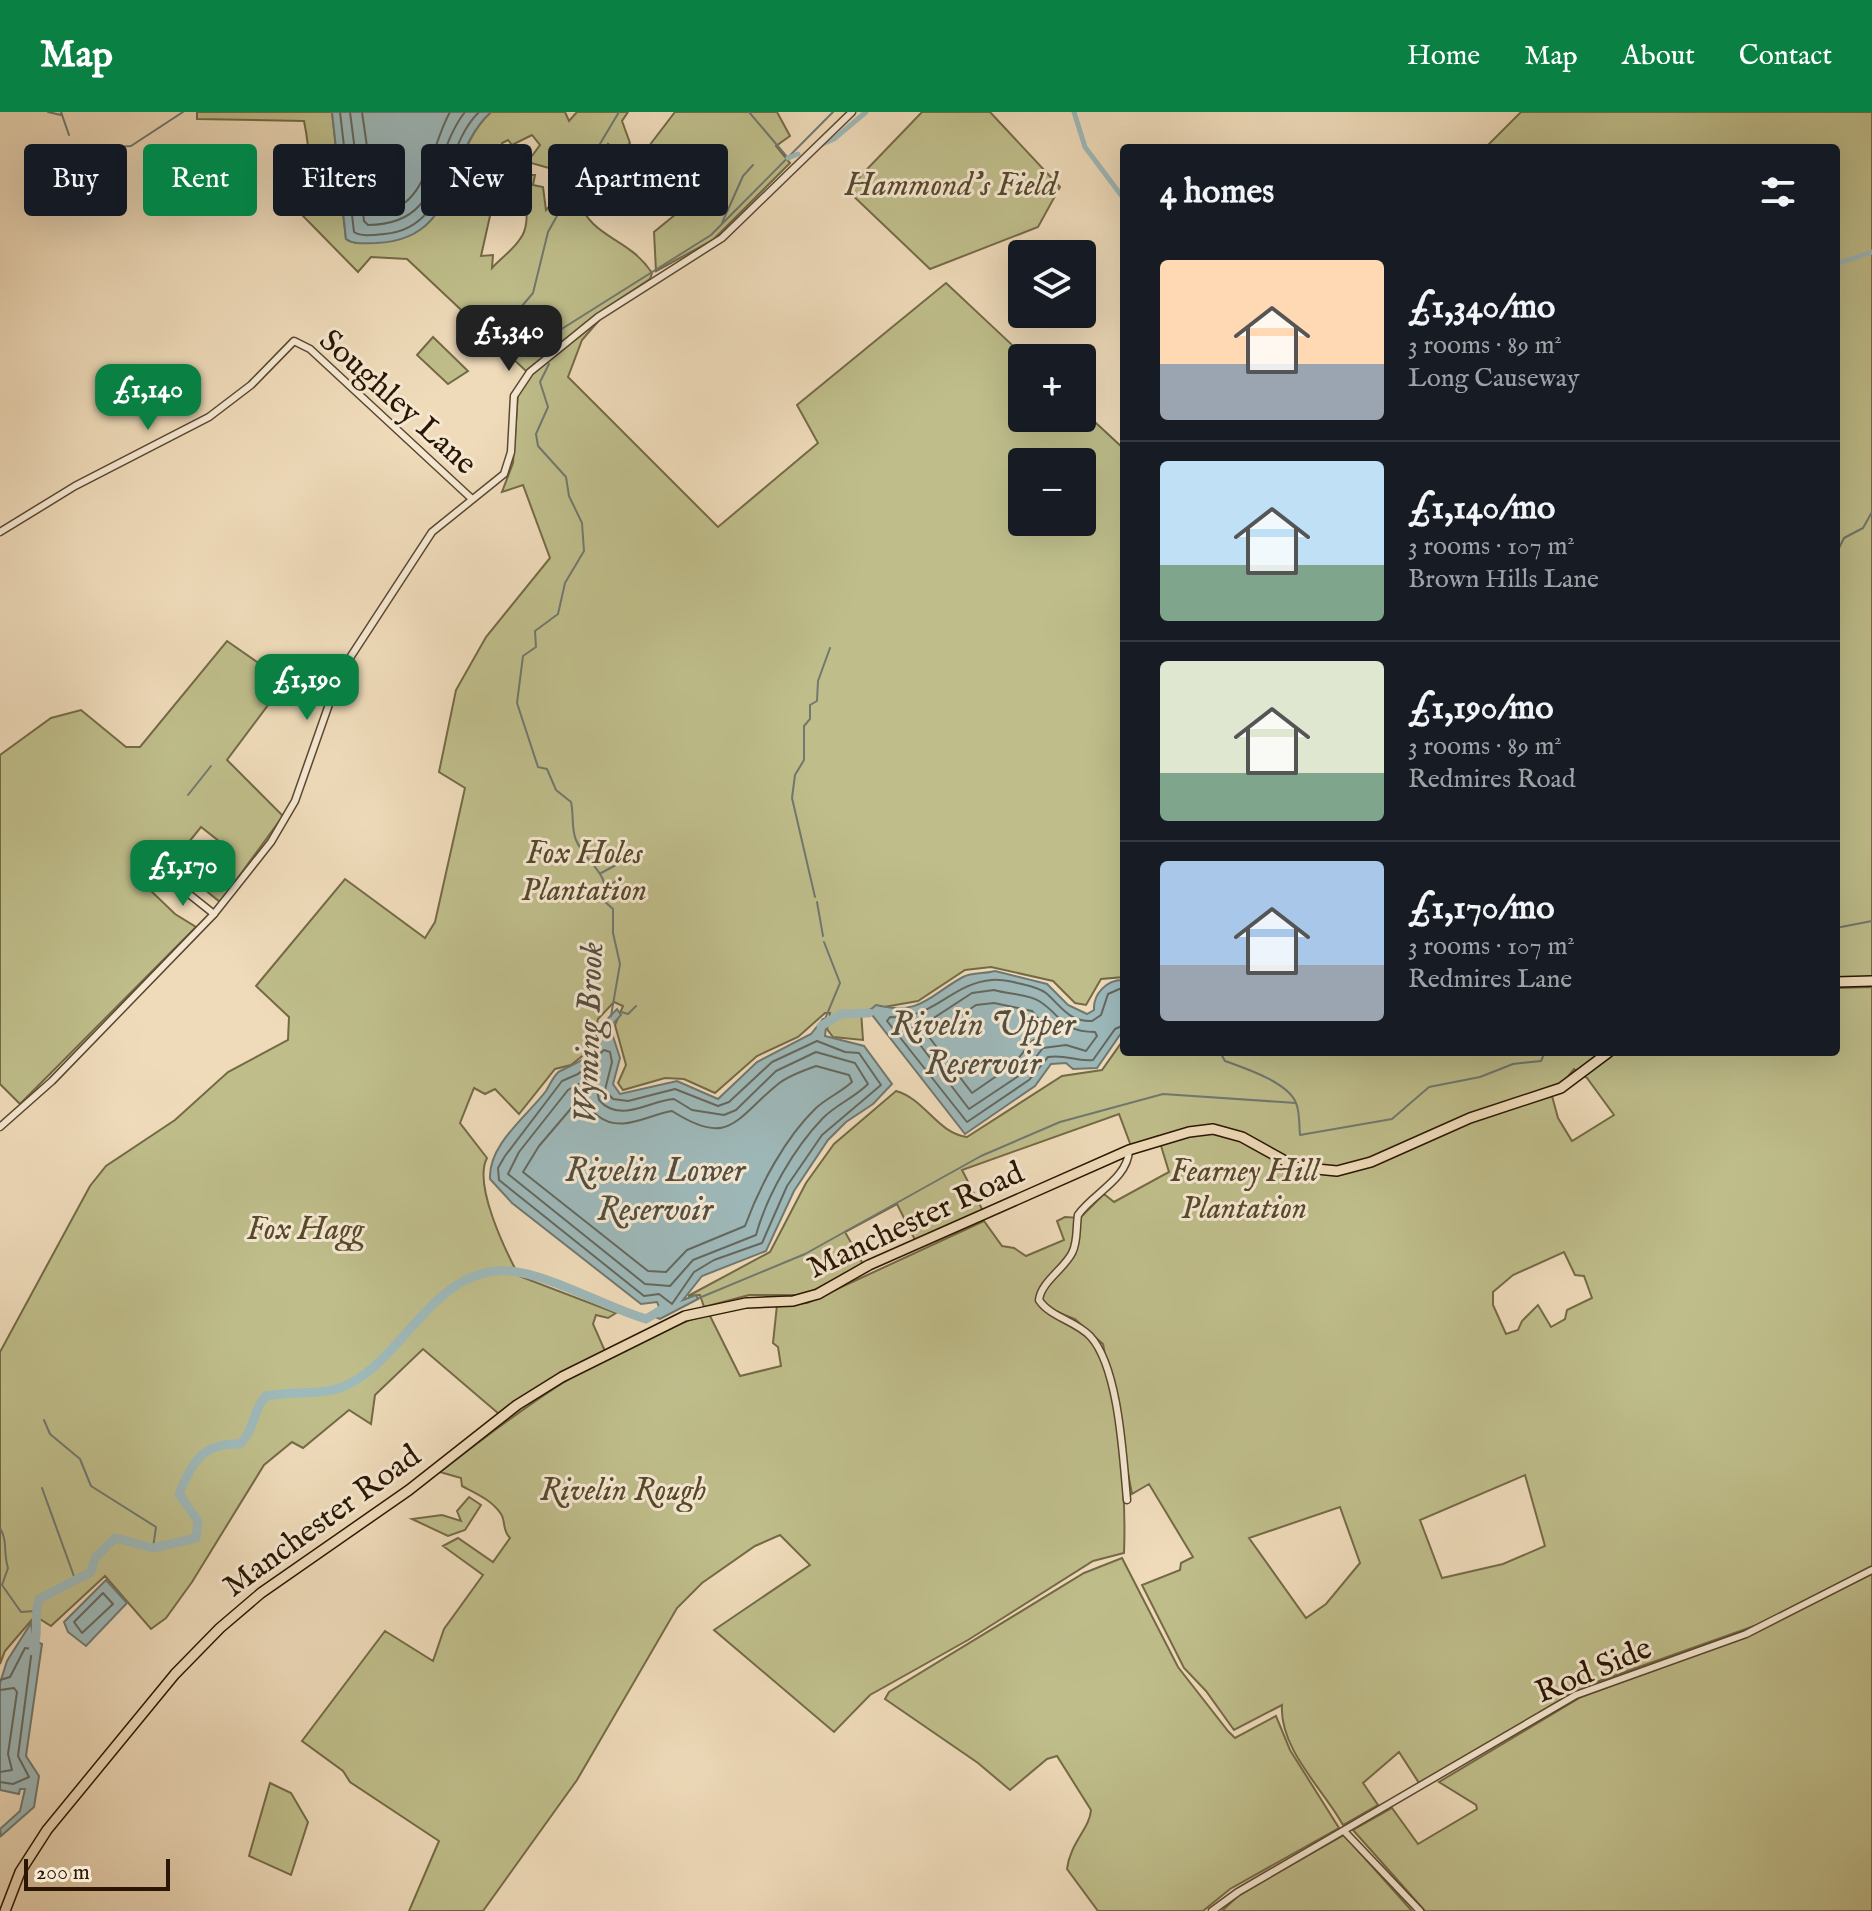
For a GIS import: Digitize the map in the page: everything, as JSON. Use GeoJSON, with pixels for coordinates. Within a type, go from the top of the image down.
{"type":"FeatureCollection","features":[{"type":"Feature","properties":{"kind":"main road"},"geometry":{"type":"LineString","coordinates":[[1840,982],[1872,981]]}},
{"type":"Feature","properties":{"kind":"main road","name":"Manchester Road"},"geometry":{"type":"LineString","coordinates":[[5,1911],[20,1872],[47,1830],[167,1683],[220,1628],[261,1593],[358,1528],[537,1392],[685,1316],[746,1303],[793,1301],[818,1294],[869,1265],[1129,1150],[1189,1132],[1213,1129],[1242,1137],[1296,1167],[1337,1171],[1371,1162],[1470,1118],[1561,1088],[1604,1056]]}},
{"type":"Feature","properties":{"kind":"street"},"geometry":{"type":"LineString","coordinates":[[0,1127],[52,1081],[214,914],[264,852],[292,809],[344,666],[428,536],[449,514],[496,483],[507,469],[514,396],[530,372],[610,308],[722,238],[852,112]]}},
{"type":"Feature","properties":{"kind":"street","name":"Soughley Lane"},"geometry":{"type":"LineString","coordinates":[[0,532],[75,486],[209,417],[251,385],[294,341],[310,349],[472,499]]}},
{"type":"Feature","properties":{"kind":"street"},"geometry":{"type":"LineString","coordinates":[[191,846],[218,867]]}},
{"type":"Feature","properties":{"kind":"street"},"geometry":{"type":"LineString","coordinates":[[181,888],[206,857]]}},
{"type":"Feature","properties":{"kind":"street"},"geometry":{"type":"LineString","coordinates":[[170,879],[214,914]]}},
{"type":"Feature","properties":{"kind":"street"},"geometry":{"type":"LineString","coordinates":[[1127,1500],[1111,1384],[1102,1356],[1090,1336],[1039,1300],[1044,1286],[1064,1268],[1075,1248],[1081,1210],[1105,1189],[1126,1161],[1129,1150]]}},
{"type":"Feature","properties":{"kind":"street","name":"Rod Side"},"geometry":{"type":"LineString","coordinates":[[1212,1911],[1238,1892],[1576,1695],[1746,1634],[1872,1570]]}},
{"type":"Feature","properties":{"kind":"street"},"geometry":{"type":"LineString","coordinates":[[1344,1831],[1420,1911]]}},
{"type":"Feature","properties":{"kind":"green space"},"geometry":{"type":"Polygon","coordinates":[[[197,112],[332,112],[336,144],[308,144],[304,121],[197,119],[197,112]]]}},
{"type":"Feature","properties":{"kind":"green space"},"geometry":{"type":"Polygon","coordinates":[[[491,112],[565,112],[569,121],[577,112],[628,112],[622,121],[629,144],[548,144],[548,168],[532,163],[532,156],[540,145],[532,135],[514,144],[508,140],[469,144],[491,112]]]}},
{"type":"Feature","properties":{"kind":"green space"},"geometry":{"type":"Polygon","coordinates":[[[675,112],[777,112],[790,136],[776,146],[790,163],[713,240],[656,271],[654,232],[674,216],[728,216],[728,144],[651,144],[675,112]]]}},
{"type":"Feature","properties":{"kind":"green space","name":"Hammond's Field"},"geometry":{"type":"Polygon","coordinates":[[[922,112],[990,112],[1060,187],[1038,227],[930,269],[847,190],[922,112]]]}},
{"type":"Feature","properties":{"kind":"green space"},"geometry":{"type":"Polygon","coordinates":[[[1521,112],[1872,112],[1872,977],[1840,977],[1840,144],[1489,144],[1521,112]]]}},
{"type":"Feature","properties":{"kind":"green space"},"geometry":{"type":"Polygon","coordinates":[[[532,175],[535,175],[533,185],[543,187],[548,216],[588,216],[601,230],[632,251],[652,273],[650,279],[606,308],[526,371],[407,259],[371,257],[358,272],[303,216],[343,216],[346,239],[360,243],[404,238],[424,227],[434,216],[490,216],[481,256],[493,255],[492,268],[514,247],[524,232],[527,216],[532,216],[532,175]]]}},
{"type":"Feature","properties":{"kind":"green space"},"geometry":{"type":"Polygon","coordinates":[[[946,283],[1011,344],[1008,344],[1008,432],[1096,432],[1096,423],[1120,445],[1120,977],[1101,979],[1086,1005],[1075,1003],[1053,981],[991,967],[965,970],[918,1001],[861,1011],[863,1040],[833,1037],[827,1029],[830,1013],[825,1013],[798,1037],[757,1056],[715,1093],[684,1079],[665,1078],[623,1090],[618,1083],[626,1065],[615,1025],[623,1006],[614,1002],[598,1019],[591,1049],[571,1065],[555,1069],[519,1114],[495,1089],[485,1094],[474,1088],[460,1123],[487,1158],[484,1184],[487,1200],[519,1276],[616,1313],[608,1318],[596,1315],[593,1324],[605,1351],[517,1400],[499,1414],[423,1349],[375,1395],[371,1424],[349,1410],[303,1448],[292,1442],[264,1465],[192,1582],[166,1618],[151,1629],[105,1576],[51,1626],[35,1616],[5,1651],[0,1664],[0,1352],[90,1186],[106,1166],[175,1120],[228,1072],[288,1040],[289,1017],[256,986],[345,879],[425,938],[435,922],[465,788],[439,772],[456,690],[486,637],[550,558],[523,485],[502,492],[513,463],[518,392],[533,373],[601,318],[582,340],[568,377],[718,527],[818,443],[797,405],[946,283]]]}},
{"type":"Feature","properties":{"kind":"green space"},"geometry":{"type":"Polygon","coordinates":[[[433,337],[468,371],[448,384],[417,355],[433,337]]]}},
{"type":"Feature","properties":{"kind":"green space"},"geometry":{"type":"Polygon","coordinates":[[[227,641],[267,669],[283,685],[227,760],[283,816],[220,902],[204,889],[234,853],[201,827],[150,890],[175,914],[196,927],[20,1104],[0,1084],[0,755],[51,718],[81,710],[126,747],[140,747],[227,641]]]}},
{"type":"Feature","properties":{"kind":"green space"},"geometry":{"type":"Polygon","coordinates":[[[1872,987],[1872,1566],[1760,1624],[1594,1683],[1419,1783],[1399,1752],[1363,1783],[1378,1805],[1343,1825],[1295,1753],[1283,1721],[1282,1705],[1234,1730],[1206,1691],[1184,1668],[1142,1585],[1180,1570],[1181,1563],[1193,1557],[1149,1484],[1132,1494],[1103,1344],[1075,1319],[1060,1313],[1054,1315],[1081,1331],[1094,1345],[1110,1388],[1120,1446],[1124,1553],[1093,1561],[968,1640],[870,1695],[834,1732],[714,1630],[810,1565],[780,1535],[755,1546],[702,1583],[677,1608],[577,1780],[483,1911],[409,1911],[439,1841],[350,1782],[343,1771],[302,1741],[385,1631],[433,1661],[444,1629],[483,1575],[443,1546],[458,1538],[493,1562],[510,1538],[501,1514],[493,1505],[462,1486],[461,1478],[440,1472],[502,1424],[567,1380],[672,1326],[709,1314],[740,1376],[781,1366],[778,1347],[773,1343],[777,1305],[807,1303],[984,1221],[1002,1246],[1014,1248],[1026,1256],[1064,1240],[1057,1221],[1065,1217],[1080,1218],[1104,1194],[1114,1202],[1169,1172],[1158,1136],[1131,1146],[1119,1114],[962,1170],[983,1211],[915,1240],[897,1204],[845,1232],[863,1264],[805,1295],[749,1295],[704,1307],[700,1295],[688,1296],[770,1252],[806,1183],[834,1144],[896,1091],[915,1101],[947,1129],[967,1137],[1062,1076],[1102,1070],[1120,1045],[1120,1056],[1840,1056],[1840,988],[1872,987]],[[1574,1069],[1552,1096],[1558,1118],[1572,1141],[1614,1115],[1587,1078],[1574,1069]],[[1564,1252],[1513,1275],[1493,1292],[1493,1305],[1506,1334],[1518,1330],[1522,1321],[1538,1305],[1551,1327],[1565,1319],[1567,1310],[1592,1298],[1584,1276],[1575,1275],[1564,1252]],[[1525,1475],[1420,1520],[1442,1578],[1503,1564],[1545,1546],[1525,1475]],[[1340,1507],[1249,1538],[1306,1618],[1326,1604],[1360,1563],[1340,1507]]]}},
{"type":"Feature","properties":{"kind":"green space"},"geometry":{"type":"Polygon","coordinates":[[[469,1497],[481,1505],[465,1530],[448,1536],[412,1519],[442,1515],[461,1521],[457,1511],[469,1497]]]}},
{"type":"Feature","properties":{"kind":"green space"},"geometry":{"type":"Polygon","coordinates":[[[1122,1558],[1178,1667],[1228,1731],[1235,1738],[1276,1716],[1290,1750],[1339,1828],[1230,1889],[1203,1911],[1098,1911],[1067,1869],[1091,1810],[1057,1756],[1047,1759],[1010,1790],[978,1763],[885,1699],[889,1692],[1084,1573],[1122,1558]]]}},
{"type":"Feature","properties":{"kind":"green space"},"geometry":{"type":"Polygon","coordinates":[[[1872,1574],[1872,1911],[1425,1911],[1353,1830],[1392,1808],[1418,1844],[1477,1809],[1476,1805],[1439,1782],[1581,1697],[1747,1636],[1872,1574]]]}},
{"type":"Feature","properties":{"kind":"green space"},"geometry":{"type":"Polygon","coordinates":[[[270,1783],[291,1793],[308,1822],[291,1875],[249,1856],[270,1783]]]}},
{"type":"Feature","properties":{"kind":"green space"},"geometry":{"type":"Polygon","coordinates":[[[1344,1835],[1412,1911],[1222,1911],[1240,1894],[1344,1835]]]}},
{"type":"Feature","properties":{"kind":"water"},"geometry":{"type":"Polygon","coordinates":[[[332,112],[491,112],[468,144],[421,144],[421,216],[434,216],[424,227],[404,238],[376,243],[353,242],[346,239],[343,216],[405,216],[405,144],[336,144],[332,112]]]}},
{"type":"Feature","properties":{"kind":"water","name":"Rivelin Upper Reservoir"},"geometry":{"type":"Polygon","coordinates":[[[995,971],[1047,984],[1068,1005],[1087,1014],[1094,1010],[1096,998],[1102,989],[1120,980],[1120,1035],[1097,1068],[1073,1069],[1066,1063],[1051,1064],[1035,1086],[965,1134],[869,1011],[876,1005],[891,1008],[914,1006],[967,975],[995,971]]]}},
{"type":"Feature","properties":{"kind":"water","name":"Rivelin Lower Reservoir"},"geometry":{"type":"Polygon","coordinates":[[[617,1009],[621,1015],[610,1027],[620,1058],[613,1084],[620,1094],[677,1081],[718,1099],[757,1062],[811,1034],[823,1019],[827,1019],[825,1036],[864,1046],[892,1084],[873,1104],[846,1122],[828,1140],[794,1191],[766,1251],[702,1276],[683,1300],[696,1295],[698,1299],[660,1319],[650,1315],[659,1307],[657,1302],[641,1304],[512,1203],[490,1179],[495,1154],[510,1132],[546,1091],[558,1072],[584,1059],[594,1050],[601,1038],[598,1029],[617,1009]]]}},
{"type":"Feature","properties":{"kind":"water"},"geometry":{"type":"Polygon","coordinates":[[[106,1580],[127,1603],[86,1646],[68,1632],[64,1622],[106,1580]]]}},
{"type":"Feature","properties":{"kind":"water"},"geometry":{"type":"Polygon","coordinates":[[[31,1623],[34,1641],[42,1644],[26,1756],[39,1776],[34,1807],[1,1836],[0,1829],[20,1811],[25,1789],[20,1789],[19,1794],[0,1790],[0,1683],[7,1661],[31,1623]]]}},
{"type":"Feature","properties":{"kind":"waterway"},"geometry":{"type":"LineString","coordinates":[[48,112],[61,115]]}},
{"type":"Feature","properties":{"kind":"waterway"},"geometry":{"type":"LineString","coordinates":[[61,112],[69,135]]}},
{"type":"Feature","properties":{"kind":"waterway"},"geometry":{"type":"LineString","coordinates":[[127,146],[183,112]]}},
{"type":"Feature","properties":{"kind":"waterway"},"geometry":{"type":"LineString","coordinates":[[600,144],[619,112]]}},
{"type":"Feature","properties":{"kind":"waterway"},"geometry":{"type":"LineString","coordinates":[[749,112],[788,158]]}},
{"type":"Feature","properties":{"kind":"waterway"},"geometry":{"type":"LineString","coordinates":[[542,345],[560,330],[711,235],[833,112]]}},
{"type":"Feature","properties":{"kind":"waterway"},"geometry":{"type":"LineString","coordinates":[[818,146],[834,139],[866,112]]}},
{"type":"Feature","properties":{"kind":"waterway"},"geometry":{"type":"LineString","coordinates":[[1074,112],[1085,147],[1120,194]]}},
{"type":"Feature","properties":{"kind":"waterway"},"geometry":{"type":"LineString","coordinates":[[788,158],[798,154]]}},
{"type":"Feature","properties":{"kind":"waterway"},"geometry":{"type":"LineString","coordinates":[[722,223],[743,176],[753,165]]}},
{"type":"Feature","properties":{"kind":"waterway","name":"Wyming Brook"},"geometry":{"type":"LineString","coordinates":[[541,351],[542,345],[532,333],[519,329],[517,312],[533,293],[548,232],[557,216]]}},
{"type":"Feature","properties":{"kind":"waterway"},"geometry":{"type":"LineString","coordinates":[[1840,263],[1872,252]]}},
{"type":"Feature","properties":{"kind":"waterway","name":"Wyming Brook"},"geometry":{"type":"LineString","coordinates":[[549,364],[540,382],[548,407],[536,434],[538,446],[566,477],[569,496],[582,523],[584,551],[565,583],[558,614],[535,631],[536,647],[523,656],[517,703],[538,767],[547,769],[556,790],[571,802],[576,840],[601,876],[604,901],[613,909],[613,933],[620,964],[611,1016]]}},
{"type":"Feature","properties":{"kind":"waterway"},"geometry":{"type":"LineString","coordinates":[[1840,546],[1844,538],[1863,528],[1872,512]]}},
{"type":"Feature","properties":{"kind":"waterway"},"geometry":{"type":"LineString","coordinates":[[815,897],[792,798],[795,775],[804,760],[804,726],[810,719],[810,705],[817,701],[818,681],[830,648]]}},
{"type":"Feature","properties":{"kind":"waterway"},"geometry":{"type":"LineString","coordinates":[[188,795],[211,766]]}},
{"type":"Feature","properties":{"kind":"waterway"},"geometry":{"type":"LineString","coordinates":[[601,873],[618,864]]}},
{"type":"Feature","properties":{"kind":"waterway"},"geometry":{"type":"LineString","coordinates":[[607,886],[623,877]]}},
{"type":"Feature","properties":{"kind":"waterway"},"geometry":{"type":"LineString","coordinates":[[817,902],[823,936]]}},
{"type":"Feature","properties":{"kind":"waterway"},"geometry":{"type":"LineString","coordinates":[[1840,927],[1872,921]]}},
{"type":"Feature","properties":{"kind":"waterway"},"geometry":{"type":"LineString","coordinates":[[824,942],[840,983],[825,1019]]}},
{"type":"Feature","properties":{"kind":"waterway"},"geometry":{"type":"LineString","coordinates":[[621,1012],[628,1014],[636,1006]]}},
{"type":"Feature","properties":{"kind":"waterway"},"geometry":{"type":"LineString","coordinates":[[821,1026],[841,1014],[869,1013]]}},
{"type":"Feature","properties":{"kind":"waterway"},"geometry":{"type":"LineString","coordinates":[[1222,1056],[1225,1061],[1265,1077],[1291,1095],[1298,1110],[1300,1135],[1392,1119],[1429,1087],[1480,1077],[1513,1064],[1541,1061],[1543,1056]]}},
{"type":"Feature","properties":{"kind":"waterway"},"geometry":{"type":"LineString","coordinates":[[699,1298],[805,1254],[981,1156],[1060,1122],[1163,1094],[1296,1103]]}},
{"type":"Feature","properties":{"kind":"waterway"},"geometry":{"type":"LineString","coordinates":[[33,1651],[39,1599],[91,1572],[95,1558],[115,1538],[153,1548],[196,1538],[198,1521],[179,1494],[189,1473],[207,1451],[240,1444],[266,1396],[329,1391],[349,1384],[388,1354],[422,1315],[460,1283],[483,1274],[523,1273],[646,1319],[661,1310]]}},
{"type":"Feature","properties":{"kind":"waterway"},"geometry":{"type":"LineString","coordinates":[[44,1420],[50,1434],[80,1459],[91,1486],[156,1527],[153,1548]]}},
{"type":"Feature","properties":{"kind":"waterway"},"geometry":{"type":"LineString","coordinates":[[42,1488],[75,1579]]}},
{"type":"Feature","properties":{"kind":"waterway"},"geometry":{"type":"LineString","coordinates":[[0,1528],[8,1568],[2,1585],[21,1612],[35,1611]]}},
{"type":"Feature","properties":{"kind":"park label","name":"Fox Holes Plantation"},"geometry":{"type":"Point","coordinates":[584,870]}},
{"type":"Feature","properties":{"kind":"park label","name":"Fearney Hill Plantation"},"geometry":{"type":"Point","coordinates":[1244,1188]}},
{"type":"Feature","properties":{"kind":"park label","name":"Fox Hagg"},"geometry":{"type":"Point","coordinates":[305,1228]}},
{"type":"Feature","properties":{"kind":"park label","name":"Rivelin Rough"},"geometry":{"type":"Point","coordinates":[623,1489]}}]}
